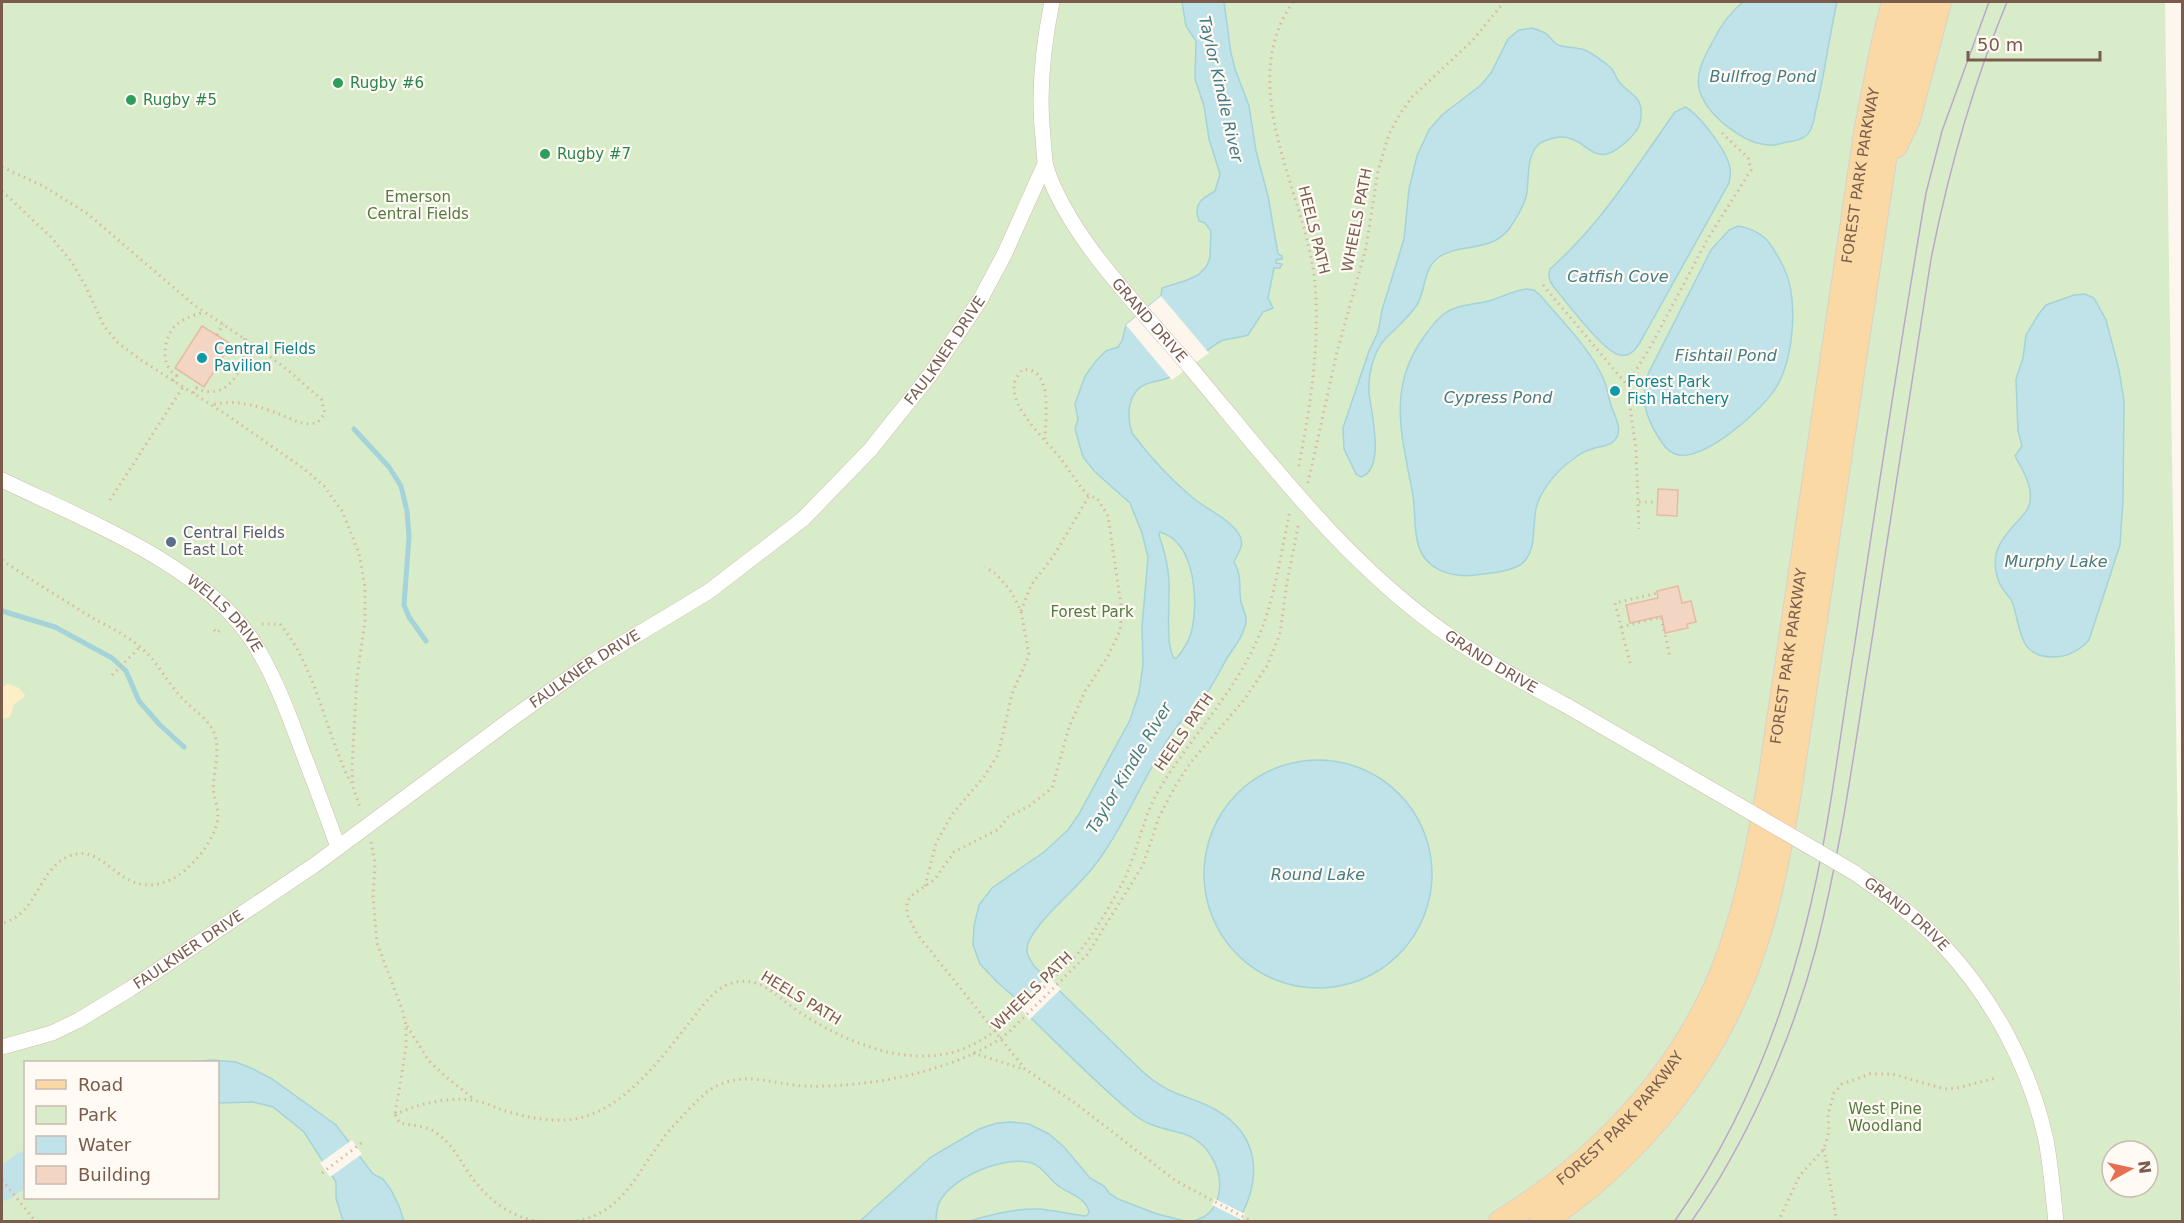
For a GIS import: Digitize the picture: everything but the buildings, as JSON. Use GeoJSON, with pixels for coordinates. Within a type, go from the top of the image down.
{"type":"FeatureCollection","features":[{"type":"Feature","properties":{"kind":"main road","name":"FOREST PARK PARKWAY"},"geometry":{"type":"LineString","coordinates":[[1501,1221],[1535,1201],[1571,1174],[1634,1113],[1689,1040],[1730,954],[1757,854],[1769,788],[1868,127],[1882,46],[1894,2]]}},
{"type":"Feature","properties":{"kind":"main road","name":"FOREST PARK PARKWAY"},"geometry":{"type":"LineString","coordinates":[[1542,1221],[1607,1173],[1667,1107],[1706,1050],[1736,992],[1753,952],[1771,888],[1788,799],[1882,173],[1900,64],[1916,2]]}},
{"type":"Feature","properties":{"kind":"main road"},"geometry":{"type":"LineString","coordinates":[[1882,173],[1908,119],[1939,2]]}},
{"type":"Feature","properties":{"kind":"street","name":"GRAND DRIVE"},"geometry":{"type":"LineString","coordinates":[[1052,2],[1044,47],[1041,84],[1041,127],[1045,164],[1058,197],[1073,223],[1143,311],[1316,517],[1390,591],[1450,637],[1479,655],[1855,873],[1913,917],[1942,944],[1987,999],[2022,1066],[2036,1104],[2045,1139],[2052,1176],[2056,1221]]}},
{"type":"Feature","properties":{"kind":"street","name":"FAULKNER DRIVE"},"geometry":{"type":"LineString","coordinates":[[2,1047],[52,1032],[79,1020],[183,954],[338,847],[590,663],[708,592],[803,519],[870,450],[937,365],[974,309],[999,264],[1045,164]]}},
{"type":"Feature","properties":{"kind":"street","name":"WELLS DRIVE"},"geometry":{"type":"LineString","coordinates":[[2,480],[100,527],[167,564],[191,579],[232,615],[255,645],[275,681],[338,847]]}},
{"type":"Feature","properties":{"kind":"path","name":"HEELS PATH"},"geometry":{"type":"LineString","coordinates":[[1293,2],[1276,37],[1272,52],[1270,83],[1278,137],[1310,257],[1316,304],[1317,331],[1313,387],[1298,470]]}},
{"type":"Feature","properties":{"kind":"path","name":"WHEELS PATH"},"geometry":{"type":"LineString","coordinates":[[1308,482],[1336,352],[1366,248],[1378,171],[1389,134],[1412,97],[1473,40],[1504,2]]}},
{"type":"Feature","properties":{"kind":"path"},"geometry":{"type":"LineString","coordinates":[[1627,385],[1652,344],[1707,240],[1752,170],[1748,158],[1719,130]]}},
{"type":"Feature","properties":{"kind":"path"},"geometry":{"type":"LineString","coordinates":[[2,167],[43,186],[73,204],[115,237],[161,279],[290,372],[321,399],[325,412],[318,422],[306,424],[242,404],[223,402],[212,405]]}},
{"type":"Feature","properties":{"kind":"path"},"geometry":{"type":"LineString","coordinates":[[2,191],[50,236],[71,261],[110,334],[141,360],[212,405],[314,477],[334,498],[354,538],[363,568],[366,604],[357,677],[352,756],[353,787]]}},
{"type":"Feature","properties":{"kind":"path"},"geometry":{"type":"LineString","coordinates":[[1543,285],[1627,385],[1636,449],[1639,529]]}},
{"type":"Feature","properties":{"kind":"path"},"geometry":{"type":"LineString","coordinates":[[177,376],[167,366],[165,352],[168,340],[179,323],[204,312]]}},
{"type":"Feature","properties":{"kind":"path"},"geometry":{"type":"LineString","coordinates":[[217,335],[224,324]]}},
{"type":"Feature","properties":{"kind":"path"},"geometry":{"type":"LineString","coordinates":[[196,388],[204,392],[214,392],[227,386],[236,378],[244,358],[243,337]]}},
{"type":"Feature","properties":{"kind":"path"},"geometry":{"type":"LineString","coordinates":[[1045,439],[1046,387],[1037,373],[1033,370],[1022,369],[1014,386],[1017,402],[1029,422],[1045,439],[1078,485],[1089,496],[1097,498],[1108,516],[1122,612],[1120,632],[1108,656],[1085,691],[1069,728],[1052,788],[1029,806],[1008,817],[999,829],[954,852],[935,879],[911,896],[907,902],[907,914],[917,934],[1025,1069],[1075,1103],[1157,1168],[1193,1191],[1253,1221]]}},
{"type":"Feature","properties":{"kind":"path"},"geometry":{"type":"LineString","coordinates":[[173,381],[180,371]]}},
{"type":"Feature","properties":{"kind":"path"},"geometry":{"type":"LineString","coordinates":[[193,393],[199,384]]}},
{"type":"Feature","properties":{"kind":"path"},"geometry":{"type":"LineString","coordinates":[[110,500],[183,387]]}},
{"type":"Feature","properties":{"kind":"path"},"geometry":{"type":"LineString","coordinates":[[1021,611],[1032,585],[1053,557],[1089,496]]}},
{"type":"Feature","properties":{"kind":"path"},"geometry":{"type":"LineString","coordinates":[[1639,502],[1657,502]]}},
{"type":"Feature","properties":{"kind":"path","name":"HEELS PATH"},"geometry":{"type":"LineString","coordinates":[[395,1115],[438,1102],[477,1101],[542,1119],[568,1120],[583,1117],[615,1100],[644,1075],[698,1011],[723,986],[735,982],[755,981],[827,1029],[851,1040],[891,1053],[925,1057],[942,1054],[959,1050],[995,1032],[1083,947],[1123,881],[1150,806],[1176,760],[1211,716],[1254,647],[1270,601],[1290,511]]}},
{"type":"Feature","properties":{"kind":"path","name":"WHEELS PATH"},"geometry":{"type":"LineString","coordinates":[[572,1221],[585,1220],[604,1212],[621,1198],[678,1120],[699,1098],[723,1083],[748,1077],[805,1086],[877,1082],[917,1074],[974,1053],[1000,1039],[1066,977],[1087,954],[1134,882],[1143,865],[1160,817],[1176,785],[1191,762],[1244,700],[1275,649],[1282,626],[1287,582],[1299,522]]}},
{"type":"Feature","properties":{"kind":"path"},"geometry":{"type":"LineString","coordinates":[[2,560],[87,615],[126,636],[140,647],[150,655],[182,698],[204,719],[215,733],[217,752],[213,788],[218,817],[212,837],[205,849],[180,874],[170,880],[151,885],[132,883],[122,878],[97,857],[86,854],[67,857],[49,874],[20,915],[2,922]]}},
{"type":"Feature","properties":{"kind":"path"},"geometry":{"type":"LineString","coordinates":[[924,888],[936,843],[953,813],[983,778],[998,755],[1012,694],[1029,655],[1021,611],[1010,590],[996,574],[985,567]]}},
{"type":"Feature","properties":{"kind":"path"},"geometry":{"type":"LineString","coordinates":[[1630,663],[1615,603],[1658,593]]}},
{"type":"Feature","properties":{"kind":"path"},"geometry":{"type":"LineString","coordinates":[[1621,627],[1661,617],[1670,657]]}},
{"type":"Feature","properties":{"kind":"path"},"geometry":{"type":"LineString","coordinates":[[262,624],[280,624],[293,643],[306,669],[362,810]]}},
{"type":"Feature","properties":{"kind":"path"},"geometry":{"type":"LineString","coordinates":[[214,630],[217,633],[221,629]]}},
{"type":"Feature","properties":{"kind":"path"},"geometry":{"type":"LineString","coordinates":[[112,675],[140,647]]}},
{"type":"Feature","properties":{"kind":"path"},"geometry":{"type":"LineString","coordinates":[[372,844],[377,943],[406,1025],[406,1048],[395,1115],[400,1123],[426,1127],[446,1140],[482,1190],[498,1206],[513,1214],[542,1221]]}},
{"type":"Feature","properties":{"kind":"path"},"geometry":{"type":"LineString","coordinates":[[406,1025],[429,1061],[444,1076],[477,1101]]}},
{"type":"Feature","properties":{"kind":"path"},"geometry":{"type":"LineString","coordinates":[[974,1053],[1025,1069]]}},
{"type":"Feature","properties":{"kind":"path"},"geometry":{"type":"LineString","coordinates":[[1837,1221],[1824,1149],[1829,1131],[1828,1114],[1834,1093],[1842,1084],[1870,1074],[1892,1074],[1945,1089],[1996,1078]]}},
{"type":"Feature","properties":{"kind":"path"},"geometry":{"type":"LineString","coordinates":[[322,1173],[363,1142]]}},
{"type":"Feature","properties":{"kind":"path"},"geometry":{"type":"LineString","coordinates":[[1778,1221],[1800,1174],[1824,1149]]}},
{"type":"Feature","properties":{"kind":"path"},"geometry":{"type":"LineString","coordinates":[[2,1180],[36,1221]]}},
{"type":"Feature","properties":{"kind":"green space","name":"Forest Park"},"geometry":{"type":"Polygon","coordinates":[[[2,2],[2165,2],[2182,1221],[2,1221],[2,2]]]}},
{"type":"Feature","properties":{"kind":"sand"},"geometry":{"type":"Polygon","coordinates":[[[8,684],[19,688],[25,695],[14,704],[10,717],[3,719],[2,690],[8,684]]]}},
{"type":"Feature","properties":{"kind":"water"},"geometry":{"type":"Polygon","coordinates":[[[1182,2],[1224,2],[1231,53],[1249,106],[1278,254],[1282,256],[1282,259],[1276,260],[1276,263],[1282,264],[1280,268],[1274,268],[1268,298],[1273,308],[1263,312],[1248,335],[1221,341],[1172,376],[1142,386],[1132,397],[1129,418],[1132,433],[1176,483],[1193,498],[1232,525],[1240,536],[1241,547],[1234,562],[1239,577],[1246,623],[1239,640],[1209,689],[1170,736],[1106,850],[1042,922],[1029,941],[1027,951],[1034,966],[1147,1076],[1169,1090],[1216,1110],[1242,1133],[1253,1160],[1253,1175],[1246,1206],[1238,1221],[1193,1221],[1211,1212],[1219,1193],[1220,1184],[1216,1165],[1206,1148],[1190,1137],[1155,1126],[1137,1117],[1118,1101],[1031,1018],[1020,1002],[980,964],[973,945],[974,926],[979,905],[992,888],[1044,852],[1068,830],[1130,720],[1139,693],[1143,664],[1142,627],[1148,557],[1142,533],[1130,503],[1095,472],[1083,457],[1075,429],[1078,419],[1075,404],[1085,376],[1106,351],[1118,347],[1126,325],[1161,296],[1162,288],[1198,275],[1206,267],[1210,258],[1211,231],[1205,223],[1199,221],[1197,210],[1202,200],[1215,191],[1220,174],[1209,139],[1204,106],[1195,79],[1196,41],[1186,26],[1182,2]],[[1160,532],[1168,569],[1168,621],[1171,652],[1174,658],[1177,658],[1191,633],[1195,606],[1192,575],[1188,561],[1172,538],[1160,532]]]}},
{"type":"Feature","properties":{"kind":"water","name":"Bullfrog Pond"},"geometry":{"type":"Polygon","coordinates":[[[1743,2],[1837,2],[1814,122],[1808,134],[1801,139],[1771,145],[1749,140],[1719,119],[1704,101],[1700,92],[1698,79],[1701,65],[1719,30],[1743,2]]]}},
{"type":"Feature","properties":{"kind":"water"},"geometry":{"type":"Polygon","coordinates":[[[1532,28],[1545,33],[1558,45],[1585,50],[1611,68],[1623,86],[1639,102],[1640,123],[1629,139],[1616,150],[1606,154],[1597,154],[1566,137],[1541,142],[1531,156],[1525,201],[1509,229],[1493,242],[1447,253],[1439,257],[1430,267],[1417,305],[1381,344],[1372,364],[1369,393],[1375,452],[1369,472],[1361,477],[1356,474],[1344,449],[1343,428],[1369,351],[1378,332],[1382,310],[1404,239],[1409,189],[1417,156],[1429,130],[1442,115],[1481,85],[1491,73],[1508,39],[1519,30],[1532,28]]]}},
{"type":"Feature","properties":{"kind":"water","name":"Catfish Cove"},"geometry":{"type":"Polygon","coordinates":[[[1685,107],[1705,125],[1724,152],[1730,168],[1729,183],[1639,344],[1629,354],[1620,355],[1604,345],[1575,313],[1552,284],[1549,276],[1550,269],[1602,214],[1675,112],[1685,107]]]}},
{"type":"Feature","properties":{"kind":"water","name":"Fishtail Pond"},"geometry":{"type":"Polygon","coordinates":[[[1738,226],[1755,231],[1766,239],[1779,258],[1788,279],[1793,310],[1791,343],[1783,374],[1770,396],[1731,432],[1700,451],[1686,455],[1675,454],[1664,446],[1649,420],[1645,401],[1646,378],[1711,250],[1729,230],[1738,226]]]}},
{"type":"Feature","properties":{"kind":"water","name":"Cypress Pond"},"geometry":{"type":"Polygon","coordinates":[[[1526,289],[1534,290],[1540,295],[1598,368],[1605,382],[1618,425],[1618,434],[1611,444],[1577,456],[1552,478],[1538,502],[1530,552],[1520,565],[1504,571],[1476,575],[1449,573],[1433,566],[1427,560],[1416,537],[1413,497],[1401,429],[1400,410],[1406,372],[1426,334],[1444,314],[1454,308],[1486,302],[1526,289]]]}},
{"type":"Feature","properties":{"kind":"water","name":"Murphy Lake"},"geometry":{"type":"Polygon","coordinates":[[[2085,294],[2094,298],[2106,320],[2119,370],[2124,401],[2120,545],[2089,640],[2073,653],[2064,656],[2042,656],[2027,647],[2023,640],[2012,602],[1997,577],[1995,568],[1995,558],[2002,541],[2026,511],[2030,501],[2028,481],[2015,456],[2022,446],[2018,431],[2016,379],[2023,358],[2026,335],[2046,305],[2074,295],[2085,294]]]}},
{"type":"Feature","properties":{"kind":"water","name":"Round Lake"},"geometry":{"type":"Polygon","coordinates":[[[1318,760],[1340,762],[1362,769],[1381,779],[1406,802],[1418,820],[1427,841],[1432,874],[1430,896],[1423,918],[1413,937],[1390,962],[1372,974],[1351,983],[1318,988],[1296,986],[1274,979],[1255,969],[1230,946],[1218,928],[1209,907],[1204,874],[1206,852],[1213,830],[1223,811],[1246,786],[1264,774],[1285,765],[1318,760]]]}},
{"type":"Feature","properties":{"kind":"water"},"geometry":{"type":"Polygon","coordinates":[[[213,1060],[236,1062],[253,1069],[272,1079],[336,1125],[373,1174],[383,1179],[391,1190],[404,1221],[343,1221],[336,1198],[336,1182],[304,1132],[273,1107],[253,1102],[219,1103],[219,1061],[201,1061],[213,1060]]]}},
{"type":"Feature","properties":{"kind":"water"},"geometry":{"type":"Polygon","coordinates":[[[997,1123],[1029,1124],[1049,1134],[1064,1147],[1090,1178],[1104,1186],[1118,1199],[1157,1214],[1185,1221],[970,1221],[1022,1209],[1086,1216],[1089,1213],[1082,1200],[1056,1184],[1040,1167],[1021,1161],[994,1165],[980,1170],[955,1185],[945,1193],[939,1203],[936,1221],[860,1221],[931,1157],[979,1129],[997,1123]]]}},
{"type":"Feature","properties":{"kind":"water"},"geometry":{"type":"Polygon","coordinates":[[[24,1156],[24,1180],[14,1186],[2,1171],[2,1167],[24,1156]]]}},
{"type":"Feature","properties":{"kind":"pier"},"geometry":{"type":"Polygon","coordinates":[[[1161,296],[1209,353],[1172,380],[1126,325],[1161,296]]]}},
{"type":"Feature","properties":{"kind":"pier"},"geometry":{"type":"Polygon","coordinates":[[[1048,976],[1061,989],[1029,1020],[1018,1004],[1048,976]]]}},
{"type":"Feature","properties":{"kind":"pier"},"geometry":{"type":"Polygon","coordinates":[[[352,1140],[362,1154],[330,1177],[320,1163],[352,1140]]]}},
{"type":"Feature","properties":{"kind":"pier"},"geometry":{"type":"Polygon","coordinates":[[[1215,1199],[1245,1214],[1242,1220],[1212,1205],[1215,1199]]]}},
{"type":"Feature","properties":{"kind":"waterway"},"geometry":{"type":"LineString","coordinates":[[354,429],[389,467],[401,486],[407,511],[409,537],[404,605],[409,617],[426,641]]}},
{"type":"Feature","properties":{"kind":"waterway"},"geometry":{"type":"LineString","coordinates":[[2,611],[55,627],[112,658],[126,671],[139,701],[184,747]]}},
{"type":"Feature","properties":{"kind":"waterway","name":"Taylor Kindle River"},"geometry":{"type":"LineString","coordinates":[[2,1185],[24,1168]]}},
{"type":"Feature","properties":{"kind":"tram line"},"geometry":{"type":"LineString","coordinates":[[1674,1222],[1718,1153],[1754,1079],[1783,1002],[1806,924],[1827,821],[1926,193],[1942,131],[1989,2]]}},
{"type":"Feature","properties":{"kind":"tram line"},"geometry":{"type":"LineString","coordinates":[[1691,1222],[1730,1159],[1765,1090],[1794,1019],[1816,948],[1833,875],[1846,801],[1931,259],[1963,128],[1994,33],[2007,2]]}},
{"type":"Feature","properties":{"kind":"place","name":"Rugby #6"},"geometry":{"type":"Point","coordinates":[338,83]}},
{"type":"Feature","properties":{"kind":"place","name":"Rugby #5"},"geometry":{"type":"Point","coordinates":[131,100]}},
{"type":"Feature","properties":{"kind":"place","name":"Rugby #7"},"geometry":{"type":"Point","coordinates":[545,154]}},
{"type":"Feature","properties":{"kind":"place","name":"Central Fields Pavilion"},"geometry":{"type":"Point","coordinates":[202,358]}},
{"type":"Feature","properties":{"kind":"place","name":"Forest Park Fish Hatchery"},"geometry":{"type":"Point","coordinates":[1615,391]}},
{"type":"Feature","properties":{"kind":"place","name":"Central Fields East Lot"},"geometry":{"type":"Point","coordinates":[171,542]}},
{"type":"Feature","properties":{"kind":"park label","name":"Emerson Central Fields"},"geometry":{"type":"Point","coordinates":[418,206]}},
{"type":"Feature","properties":{"kind":"park label","name":"West Pine Woodland"},"geometry":{"type":"Point","coordinates":[1885,1118]}}]}
